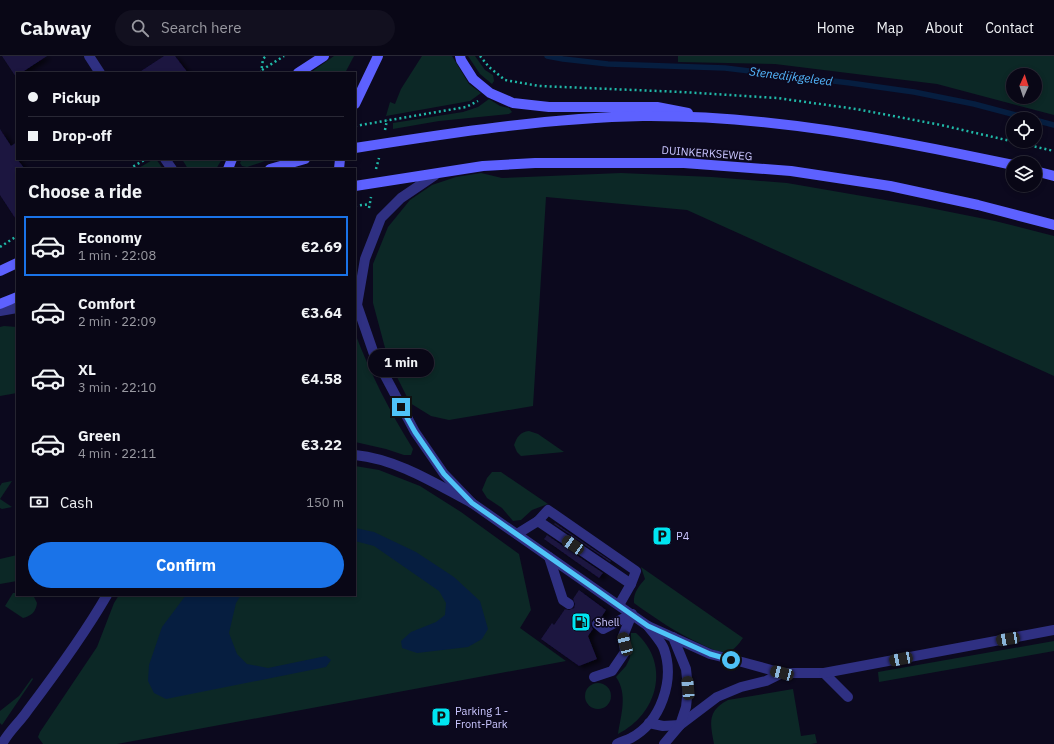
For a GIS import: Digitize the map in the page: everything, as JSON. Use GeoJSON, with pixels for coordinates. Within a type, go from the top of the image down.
{"type":"FeatureCollection","features":[{"type":"Feature","properties":{"kind":"main road"},"geometry":{"type":"LineString","coordinates":[[300,72],[324,56]]}},
{"type":"Feature","properties":{"kind":"main road"},"geometry":{"type":"LineString","coordinates":[[356,102],[378,56]]}},
{"type":"Feature","properties":{"kind":"main road"},"geometry":{"type":"LineString","coordinates":[[460,56],[473,79],[490,93],[513,103],[549,107],[657,107],[726,119]]}},
{"type":"Feature","properties":{"kind":"main road"},"geometry":{"type":"LineString","coordinates":[[356,148],[482,130],[582,119],[644,116],[726,119],[804,126],[931,147],[1006,163]]}},
{"type":"Feature","properties":{"kind":"main road"},"geometry":{"type":"LineString","coordinates":[[274,168],[302,160]]}},
{"type":"Feature","properties":{"kind":"main road","name":"DUINKERKSEWEG"},"geometry":{"type":"LineString","coordinates":[[356,186],[435,175],[483,166],[535,163],[684,162],[791,171],[890,186],[978,205],[1054,225]]}},
{"type":"Feature","properties":{"kind":"main road"},"geometry":{"type":"LineString","coordinates":[[1042,173],[1054,176]]}},
{"type":"Feature","properties":{"kind":"main road"},"geometry":{"type":"LineString","coordinates":[[0,271],[16,263]]}},
{"type":"Feature","properties":{"kind":"main road"},"geometry":{"type":"LineString","coordinates":[[0,304],[16,297]]}},
{"type":"Feature","properties":{"kind":"street"},"geometry":{"type":"LineString","coordinates":[[89,56],[99,72]]}},
{"type":"Feature","properties":{"kind":"street"},"geometry":{"type":"LineString","coordinates":[[435,175],[401,198],[381,218],[365,259],[356,300],[375,357],[415,432],[444,474],[472,503]]}},
{"type":"Feature","properties":{"kind":"street"},"geometry":{"type":"LineString","coordinates":[[0,311],[16,308]]}},
{"type":"Feature","properties":{"kind":"street"},"geometry":{"type":"LineString","coordinates":[[356,455],[388,462],[472,503],[648,626],[710,654],[782,673],[824,673],[1054,630]]}},
{"type":"Feature","properties":{"kind":"street"},"geometry":{"type":"LineString","coordinates":[[517,534],[538,521],[548,510],[636,571],[631,584],[619,605]]}},
{"type":"Feature","properties":{"kind":"street"},"geometry":{"type":"LineString","coordinates":[[538,521],[631,584]]}},
{"type":"Feature","properties":{"kind":"street"},"geometry":{"type":"LineString","coordinates":[[549,557],[563,600],[569,604]]}},
{"type":"Feature","properties":{"kind":"street"},"geometry":{"type":"LineString","coordinates":[[2,744],[97,613],[106,596]]}},
{"type":"Feature","properties":{"kind":"street"},"geometry":{"type":"LineString","coordinates":[[597,624],[603,629],[632,614]]}},
{"type":"Feature","properties":{"kind":"street"},"geometry":{"type":"LineString","coordinates":[[594,677],[612,671],[625,652],[622,636],[632,614]]}},
{"type":"Feature","properties":{"kind":"street"},"geometry":{"type":"LineString","coordinates":[[617,744],[632,738],[649,723],[660,707],[667,688],[668,668],[664,648],[648,626]]}},
{"type":"Feature","properties":{"kind":"street"},"geometry":{"type":"LineString","coordinates":[[673,637],[686,669],[688,688],[686,707],[680,725]]}},
{"type":"Feature","properties":{"kind":"street"},"geometry":{"type":"LineString","coordinates":[[664,744],[680,725],[717,697],[741,687],[766,681],[782,673]]}},
{"type":"Feature","properties":{"kind":"street"},"geometry":{"type":"LineString","coordinates":[[824,673],[848,697]]}},
{"type":"Feature","properties":{"kind":"street"},"geometry":{"type":"LineString","coordinates":[[649,723],[663,726],[680,725]]}},
{"type":"Feature","properties":{"kind":"path"},"geometry":{"type":"LineString","coordinates":[[261,71],[263,59],[266,56]]}},
{"type":"Feature","properties":{"kind":"path"},"geometry":{"type":"LineString","coordinates":[[261,71],[284,56]]}},
{"type":"Feature","properties":{"kind":"path"},"geometry":{"type":"LineString","coordinates":[[480,56],[489,67],[506,80],[539,86],[682,92],[777,98],[856,109],[925,122],[1054,151]]}},
{"type":"Feature","properties":{"kind":"path"},"geometry":{"type":"LineString","coordinates":[[356,126],[466,107],[490,93],[506,80]]}},
{"type":"Feature","properties":{"kind":"path"},"geometry":{"type":"LineString","coordinates":[[131,168],[144,160]]}},
{"type":"Feature","properties":{"kind":"path"},"geometry":{"type":"LineString","coordinates":[[356,206],[370,204]]}},
{"type":"Feature","properties":{"kind":"path"},"geometry":{"type":"LineString","coordinates":[[0,247],[16,237]]}},
{"type":"Feature","properties":{"kind":"green space"},"geometry":{"type":"Polygon","coordinates":[[[334,56],[354,56],[346,72],[311,72],[334,56]]]}},
{"type":"Feature","properties":{"kind":"green space"},"geometry":{"type":"Polygon","coordinates":[[[422,56],[452,56],[469,84],[481,93],[470,101],[386,116],[390,102],[395,104],[401,89],[422,56]]]}},
{"type":"Feature","properties":{"kind":"green space"},"geometry":{"type":"Polygon","coordinates":[[[468,56],[475,56],[485,70],[493,75],[494,81],[492,84],[480,74],[468,56]]]}},
{"type":"Feature","properties":{"kind":"green space"},"geometry":{"type":"Polygon","coordinates":[[[678,56],[1054,56],[1054,115],[1012,104],[1042,104],[1042,68],[1006,68],[1006,102],[937,84],[775,64],[678,62],[678,56]]]}},
{"type":"Feature","properties":{"kind":"green space"},"geometry":{"type":"Polygon","coordinates":[[[489,99],[500,106],[509,108],[512,112],[509,114],[439,121],[393,129],[393,123],[463,112],[478,107],[489,99]]]}},
{"type":"Feature","properties":{"kind":"green space"},"geometry":{"type":"Polygon","coordinates":[[[152,160],[157,160],[162,168],[139,168],[152,160]]]}},
{"type":"Feature","properties":{"kind":"green space"},"geometry":{"type":"Polygon","coordinates":[[[183,160],[221,160],[217,168],[187,168],[183,160]]]}},
{"type":"Feature","properties":{"kind":"green space"},"geometry":{"type":"Polygon","coordinates":[[[242,160],[268,160],[247,167],[242,166],[240,163],[242,160]]]}},
{"type":"Feature","properties":{"kind":"green space"},"geometry":{"type":"Polygon","coordinates":[[[481,173],[502,178],[621,173],[712,177],[787,183],[920,206],[995,221],[1054,236],[1054,376],[687,210],[546,197],[533,406],[449,420],[431,416],[410,403],[388,359],[373,303],[373,264],[388,227],[410,200],[432,185],[456,177],[481,173]]]}},
{"type":"Feature","properties":{"kind":"green space"},"geometry":{"type":"Polygon","coordinates":[[[0,327],[16,327],[16,393],[0,396],[0,327]]]}},
{"type":"Feature","properties":{"kind":"green space"},"geometry":{"type":"Polygon","coordinates":[[[356,336],[381,392],[413,449],[411,455],[404,455],[356,442],[356,336]]]}},
{"type":"Feature","properties":{"kind":"green space"},"geometry":{"type":"Polygon","coordinates":[[[529,431],[538,434],[564,452],[521,456],[517,452],[514,445],[519,435],[523,432],[529,431]]]}},
{"type":"Feature","properties":{"kind":"green space"},"geometry":{"type":"Polygon","coordinates":[[[356,466],[379,470],[420,486],[461,512],[519,554],[531,610],[520,628],[566,661],[117,744],[43,744],[38,737],[40,732],[97,647],[114,603],[118,596],[356,596],[356,466]]]}},
{"type":"Feature","properties":{"kind":"green space"},"geometry":{"type":"Polygon","coordinates":[[[492,472],[501,472],[548,504],[532,510],[521,520],[513,521],[502,508],[487,498],[482,490],[487,478],[492,472]]]}},
{"type":"Feature","properties":{"kind":"green space"},"geometry":{"type":"Polygon","coordinates":[[[12,481],[0,499],[0,486],[2,483],[12,481]]]}},
{"type":"Feature","properties":{"kind":"green space"},"geometry":{"type":"Polygon","coordinates":[[[0,499],[12,507],[0,508],[0,499]]]}},
{"type":"Feature","properties":{"kind":"green space"},"geometry":{"type":"Polygon","coordinates":[[[16,555],[16,581],[0,584],[0,559],[16,555]]]}},
{"type":"Feature","properties":{"kind":"green space"},"geometry":{"type":"Polygon","coordinates":[[[641,567],[743,638],[737,646],[727,652],[706,647],[650,615],[634,603],[635,593],[645,579],[641,567]]]}},
{"type":"Feature","properties":{"kind":"green space"},"geometry":{"type":"Polygon","coordinates":[[[13,593],[16,593],[16,596],[34,596],[37,603],[36,609],[33,613],[23,618],[5,606],[13,593]]]}},
{"type":"Feature","properties":{"kind":"green space"},"geometry":{"type":"Polygon","coordinates":[[[631,633],[636,633],[647,645],[654,659],[656,673],[655,688],[651,701],[643,714],[632,725],[618,734],[623,697],[620,684],[616,677],[626,666],[630,658],[631,633]]]}},
{"type":"Feature","properties":{"kind":"green space"},"geometry":{"type":"Polygon","coordinates":[[[1054,641],[1054,651],[879,682],[878,672],[1054,641]]]}},
{"type":"Feature","properties":{"kind":"green space"},"geometry":{"type":"Polygon","coordinates":[[[32,678],[33,679],[2,725],[0,723],[0,711],[19,696],[32,678]]]}},
{"type":"Feature","properties":{"kind":"green space"},"geometry":{"type":"Polygon","coordinates":[[[598,683],[607,687],[611,696],[607,705],[598,709],[589,705],[585,696],[589,687],[598,683]]]}},
{"type":"Feature","properties":{"kind":"green space"},"geometry":{"type":"Polygon","coordinates":[[[793,689],[801,736],[815,734],[817,743],[714,744],[711,724],[712,718],[713,713],[721,704],[728,700],[793,689]]]}},
{"type":"Feature","properties":{"kind":"water"},"geometry":{"type":"Polygon","coordinates":[[[356,528],[374,532],[416,552],[454,577],[480,601],[488,629],[482,639],[468,647],[417,653],[402,648],[401,641],[411,632],[436,622],[445,615],[446,603],[439,591],[374,546],[356,541],[356,528]]]}},
{"type":"Feature","properties":{"kind":"water"},"geometry":{"type":"Polygon","coordinates":[[[185,596],[240,596],[236,603],[229,633],[237,654],[247,664],[268,668],[326,656],[331,660],[326,667],[166,699],[154,693],[148,681],[149,665],[162,627],[185,596]]]}},
{"type":"Feature","properties":{"kind":"building"},"geometry":{"type":"Polygon","coordinates":[[[2,56],[47,56],[23,72],[16,72],[16,77],[2,56]]]}},
{"type":"Feature","properties":{"kind":"building"},"geometry":{"type":"Polygon","coordinates":[[[164,56],[175,56],[187,72],[140,72],[164,56]]]}},
{"type":"Feature","properties":{"kind":"building"},"geometry":{"type":"Polygon","coordinates":[[[0,129],[11,146],[16,143],[16,160],[18,160],[24,168],[16,168],[16,219],[0,195],[0,129]]]}},
{"type":"Feature","properties":{"kind":"building"},"geometry":{"type":"Polygon","coordinates":[[[555,523],[611,561],[610,562],[554,524],[555,523]]]}},
{"type":"Feature","properties":{"kind":"building"},"geometry":{"type":"Polygon","coordinates":[[[547,535],[603,573],[599,578],[544,539],[547,535]]]}},
{"type":"Feature","properties":{"kind":"building"},"geometry":{"type":"Polygon","coordinates":[[[579,590],[606,610],[600,619],[595,618],[592,620],[591,626],[593,629],[588,636],[597,659],[579,666],[541,639],[552,623],[554,625],[565,609],[569,610],[574,608],[575,604],[573,599],[579,590]]]}},
{"type":"Feature","properties":{"kind":"waterway","name":"Stenedijkgeleed"},"geometry":{"type":"LineString","coordinates":[[547,56],[608,64],[725,68],[850,83],[914,92],[974,104],[1006,112]]}},
{"type":"Feature","properties":{"kind":"waterway","name":"Stenedijkgeleed"},"geometry":{"type":"LineString","coordinates":[[1042,122],[1054,125]]}},
{"type":"Feature","properties":{"kind":"place","name":"P4"},"geometry":{"type":"Point","coordinates":[662,536]}},
{"type":"Feature","properties":{"kind":"place","name":"Shell"},"geometry":{"type":"Point","coordinates":[581,622]}},
{"type":"Feature","properties":{"kind":"place","name":"Parking 1 - Front-Park"},"geometry":{"type":"Point","coordinates":[441,717]}},
{"type":"Feature","properties":{"kind":"route"},"geometry":{"type":"LineString","coordinates":[[401,407],[415,432],[444,474],[472,503],[648,626],[710,654],[731,660]]}}]}
